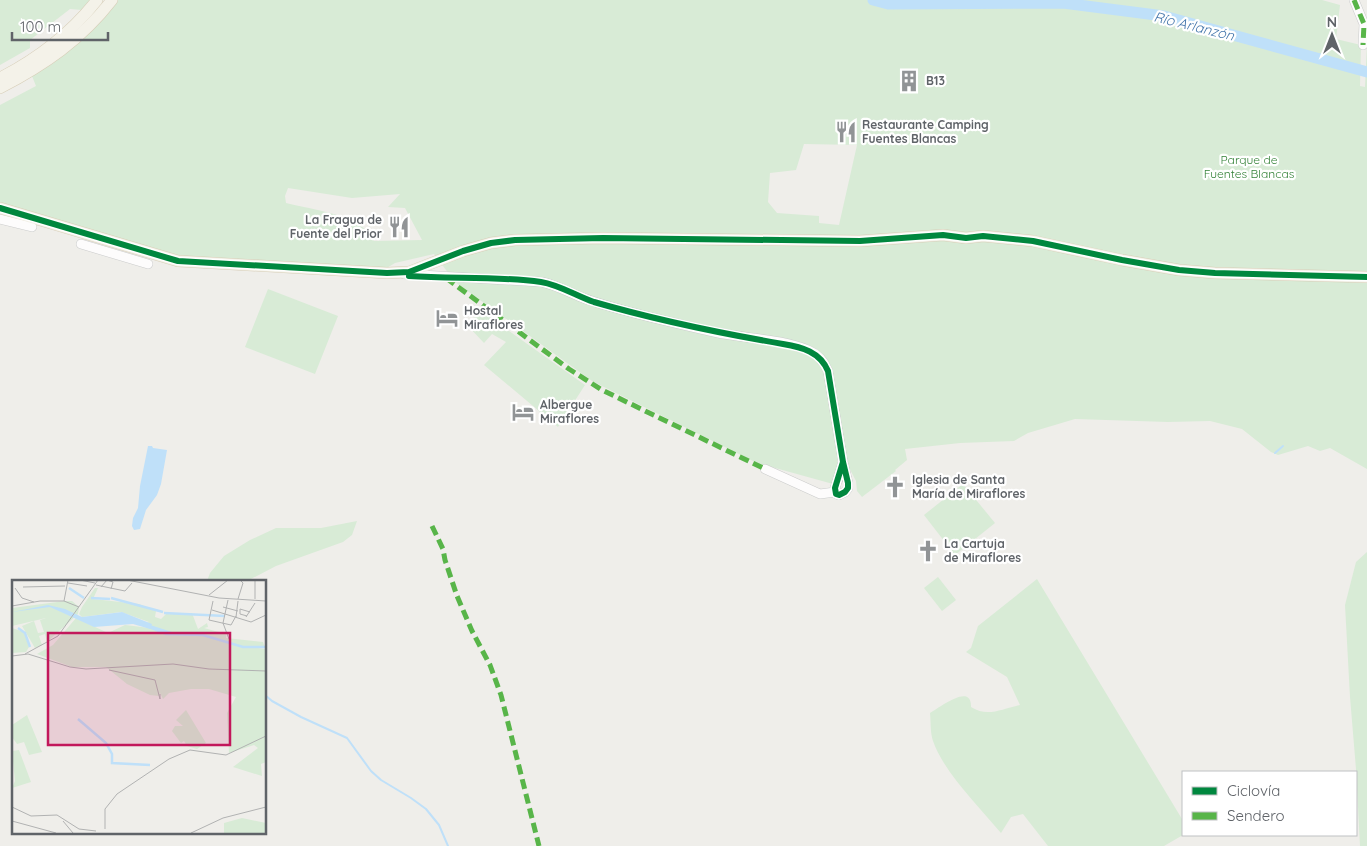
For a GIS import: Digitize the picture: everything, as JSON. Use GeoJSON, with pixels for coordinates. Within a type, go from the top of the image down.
{"type":"FeatureCollection","features":[{"type":"Feature","properties":{"kind":"main road"},"geometry":{"type":"LineString","coordinates":[[0,78],[44,51],[76,24],[97,0]]}},
{"type":"Feature","properties":{"kind":"main road"},"geometry":{"type":"LineString","coordinates":[[0,88],[60,52],[95,21],[112,0]]}},
{"type":"Feature","properties":{"kind":"main road"},"geometry":{"type":"LineString","coordinates":[[0,208],[166,258],[187,261],[399,273],[409,272],[463,251],[491,243],[515,240],[603,238],[860,241],[943,235],[966,238],[983,236],[1033,242],[1122,260],[1215,274],[1367,277]]}},
{"type":"Feature","properties":{"kind":"street"},"geometry":{"type":"LineString","coordinates":[[1354,0],[1364,24],[1363,45]]}},
{"type":"Feature","properties":{"kind":"street"},"geometry":{"type":"LineString","coordinates":[[0,219],[32,227]]}},
{"type":"Feature","properties":{"kind":"street"},"geometry":{"type":"LineString","coordinates":[[81,244],[148,264],[130,247]]}},
{"type":"Feature","properties":{"kind":"street"},"geometry":{"type":"LineString","coordinates":[[434,277],[429,272],[432,264],[445,277]]}},
{"type":"Feature","properties":{"kind":"street"},"geometry":{"type":"LineString","coordinates":[[399,273],[408,276],[542,282],[593,301],[656,318],[715,332],[786,344],[808,350],[822,359],[828,371],[842,462],[835,492],[820,494],[765,469]]}},
{"type":"Feature","properties":{"kind":"green space"},"geometry":{"type":"Polygon","coordinates":[[[0,0],[90,0],[82,10],[70,9],[30,40],[30,48],[0,65],[0,0]]]}},
{"type":"Feature","properties":{"kind":"green space","name":"Parque de Fuentes Blancas"},"geometry":{"type":"Polygon","coordinates":[[[117,0],[1322,0],[1340,5],[1336,39],[1361,45],[1360,86],[1365,87],[1367,45],[1367,469],[1330,448],[1320,451],[1308,446],[1278,455],[1271,452],[1242,429],[1210,421],[1168,422],[1075,419],[1028,433],[1014,441],[960,443],[905,449],[907,460],[896,471],[862,497],[857,491],[856,481],[841,452],[837,453],[838,467],[833,484],[768,466],[767,468],[592,381],[455,282],[434,254],[395,263],[385,269],[181,256],[0,203],[0,105],[36,86],[32,76],[52,64],[79,41],[117,0]],[[804,144],[796,170],[770,173],[768,202],[777,213],[819,216],[819,223],[839,225],[857,145],[804,144]],[[288,188],[285,196],[286,203],[335,214],[348,219],[368,232],[374,241],[422,240],[405,208],[388,207],[400,194],[352,198],[288,188]]]}},
{"type":"Feature","properties":{"kind":"green space"},"geometry":{"type":"Polygon","coordinates":[[[268,289],[338,316],[315,374],[245,347],[268,289]]]}},
{"type":"Feature","properties":{"kind":"green space"},"geometry":{"type":"Polygon","coordinates":[[[481,311],[585,385],[558,427],[484,365],[506,342],[492,334],[484,343],[467,325],[481,311]]]}},
{"type":"Feature","properties":{"kind":"green space"},"geometry":{"type":"Polygon","coordinates":[[[963,484],[995,523],[955,555],[924,515],[963,484]]]}},
{"type":"Feature","properties":{"kind":"green space"},"geometry":{"type":"Polygon","coordinates":[[[357,521],[352,535],[343,542],[276,566],[249,580],[207,580],[210,573],[224,556],[250,540],[276,528],[321,528],[357,521]]]}},
{"type":"Feature","properties":{"kind":"green space"},"geometry":{"type":"Polygon","coordinates":[[[1367,552],[1367,846],[1360,846],[1357,771],[1350,697],[1345,605],[1356,562],[1367,552]]]}},
{"type":"Feature","properties":{"kind":"green space"},"geometry":{"type":"Polygon","coordinates":[[[938,577],[956,600],[942,611],[924,588],[938,577]]]}},
{"type":"Feature","properties":{"kind":"green space"},"geometry":{"type":"Polygon","coordinates":[[[1037,579],[1182,819],[1182,836],[1164,846],[1048,846],[1023,814],[1011,817],[1001,833],[953,777],[938,753],[931,731],[930,713],[954,699],[966,697],[970,700],[971,707],[983,712],[1020,705],[1007,677],[966,652],[971,648],[978,626],[1037,579]]]}},
{"type":"Feature","properties":{"kind":"water"},"geometry":{"type":"Polygon","coordinates":[[[148,446],[167,450],[161,484],[157,495],[146,510],[140,529],[134,530],[132,526],[133,518],[138,508],[140,486],[148,446]]]}},
{"type":"Feature","properties":{"kind":"waterway","name":"Río Arlanzón"},"geometry":{"type":"LineString","coordinates":[[873,0],[888,4],[1063,3],[1164,16],[1367,72]]}},
{"type":"Feature","properties":{"kind":"waterway"},"geometry":{"type":"LineString","coordinates":[[1275,453],[1283,446]]}},
{"type":"Feature","properties":{"kind":"waterway"},"geometry":{"type":"LineString","coordinates":[[266,696],[301,717],[347,738],[371,771],[381,780],[426,809],[439,825],[448,846]]}},
{"type":"Feature","properties":{"kind":"marked path"},"geometry":{"type":"LineString","coordinates":[[1354,0],[1364,24],[1363,45]]}},
{"type":"Feature","properties":{"kind":"marked path"},"geometry":{"type":"LineString","coordinates":[[446,278],[569,369],[602,390],[765,469]]}},
{"type":"Feature","properties":{"kind":"marked path"},"geometry":{"type":"LineString","coordinates":[[432,526],[443,549],[457,596],[472,631],[490,665],[501,695],[539,846]]}},
{"type":"Feature","properties":{"kind":"cycle path"},"geometry":{"type":"LineString","coordinates":[[0,208],[178,261],[387,273],[409,272],[463,251],[491,243],[515,240],[603,238],[860,241],[943,235],[966,238],[983,236],[1033,241],[1179,270],[1215,273],[1367,277]]}},
{"type":"Feature","properties":{"kind":"cycle path"},"geometry":{"type":"LineString","coordinates":[[409,276],[541,282],[594,302],[641,315],[803,349],[820,359],[828,371],[848,483],[848,488],[839,495],[836,494],[835,488],[843,462]]}},
{"type":"Feature","properties":{"kind":"place","name":"B13"},"geometry":{"type":"Point","coordinates":[909,81]}},
{"type":"Feature","properties":{"kind":"place","name":"Restaurante Camping Fuentes Blancas"},"geometry":{"type":"Point","coordinates":[846,132]}},
{"type":"Feature","properties":{"kind":"place","name":"La Fragua de Fuente del Prior"},"geometry":{"type":"Point","coordinates":[399,227]}},
{"type":"Feature","properties":{"kind":"place","name":"Hostal Miraflores"},"geometry":{"type":"Point","coordinates":[447,318]}},
{"type":"Feature","properties":{"kind":"place","name":"Albergue Miraflores"},"geometry":{"type":"Point","coordinates":[523,412]}},
{"type":"Feature","properties":{"kind":"place","name":"Iglesia de Santa María de Miraflores"},"geometry":{"type":"Point","coordinates":[895,487]}},
{"type":"Feature","properties":{"kind":"place","name":"La Cartuja de Miraflores"},"geometry":{"type":"Point","coordinates":[928,551]}}]}
